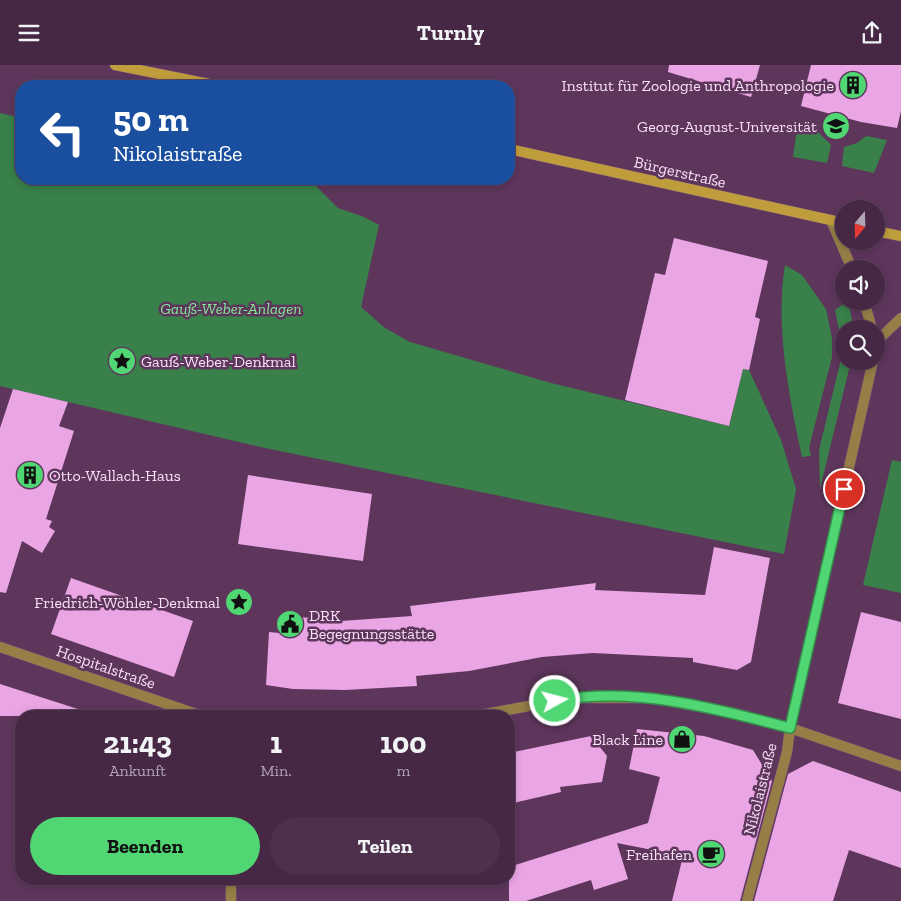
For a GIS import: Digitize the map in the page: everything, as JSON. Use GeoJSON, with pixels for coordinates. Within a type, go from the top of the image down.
{"type":"FeatureCollection","features":[{"type":"Feature","properties":{"kind":"main road"},"geometry":{"type":"LineString","coordinates":[[114,65],[189,80]]}},
{"type":"Feature","properties":{"kind":"main road","name":"Bürgerstraße"},"geometry":{"type":"LineString","coordinates":[[515,150],[835,221]]}},
{"type":"Feature","properties":{"kind":"main road"},"geometry":{"type":"LineString","coordinates":[[885,233],[901,237]]}},
{"type":"Feature","properties":{"kind":"street"},"geometry":{"type":"LineString","coordinates":[[831,220],[848,260]]}},
{"type":"Feature","properties":{"kind":"street"},"geometry":{"type":"LineString","coordinates":[[885,334],[901,318]]}},
{"type":"Feature","properties":{"kind":"street","name":"Nikolaistraße"},"geometry":{"type":"LineString","coordinates":[[747,901],[786,752],[871,370]]}},
{"type":"Feature","properties":{"kind":"street","name":"Hospitalstraße"},"geometry":{"type":"LineString","coordinates":[[0,647],[184,710]]}},
{"type":"Feature","properties":{"kind":"street"},"geometry":{"type":"LineString","coordinates":[[507,710],[572,698],[652,698],[734,713],[790,728],[901,766]]}},
{"type":"Feature","properties":{"kind":"street"},"geometry":{"type":"LineString","coordinates":[[231,885],[231,901]]}},
{"type":"Feature","properties":{"kind":"green space","name":"Gauß-Weber-Anlagen"},"geometry":{"type":"Polygon","coordinates":[[[0,113],[15,117],[15,185],[315,185],[338,208],[364,217],[379,225],[361,307],[385,328],[410,342],[551,383],[729,426],[740,382],[739,368],[749,370],[781,440],[796,489],[784,554],[265,448],[0,386],[0,113]]]}},
{"type":"Feature","properties":{"kind":"green space"},"geometry":{"type":"Polygon","coordinates":[[[798,121],[816,125],[819,133],[831,145],[827,163],[793,157],[798,121]]]}},
{"type":"Feature","properties":{"kind":"green space"},"geometry":{"type":"Polygon","coordinates":[[[866,136],[887,140],[874,173],[842,166],[844,147],[857,143],[866,136]]]}},
{"type":"Feature","properties":{"kind":"green space"},"geometry":{"type":"Polygon","coordinates":[[[785,265],[802,275],[826,309],[832,338],[832,357],[809,448],[811,456],[802,457],[788,386],[782,313],[785,265]]]}},
{"type":"Feature","properties":{"kind":"green space"},"geometry":{"type":"Polygon","coordinates":[[[835,310],[850,310],[852,320],[837,320],[835,310]]]}},
{"type":"Feature","properties":{"kind":"green space"},"geometry":{"type":"Polygon","coordinates":[[[838,370],[849,370],[820,489],[819,450],[838,370]]]}},
{"type":"Feature","properties":{"kind":"green space"},"geometry":{"type":"Polygon","coordinates":[[[892,460],[901,462],[901,593],[863,585],[892,460]]]}},
{"type":"Feature","properties":{"kind":"building"},"geometry":{"type":"Polygon","coordinates":[[[669,65],[760,65],[751,97],[668,72],[669,65]]]}},
{"type":"Feature","properties":{"kind":"building","name":"Institut für Zoologie und Anthropologie"},"geometry":{"type":"Polygon","coordinates":[[[811,65],[901,65],[901,111],[897,128],[861,122],[801,106],[811,65]]]}},
{"type":"Feature","properties":{"kind":"building"},"geometry":{"type":"Polygon","coordinates":[[[674,238],[768,261],[755,317],[760,319],[749,370],[743,369],[729,426],[625,400],[655,273],[665,275],[674,238]]]}},
{"type":"Feature","properties":{"kind":"building","name":"Otto-Wallach-Haus"},"geometry":{"type":"Polygon","coordinates":[[[13,389],[68,402],[59,426],[74,431],[46,519],[52,521],[49,527],[55,531],[42,553],[22,541],[6,593],[0,592],[0,428],[13,389]]]}},
{"type":"Feature","properties":{"kind":"building"},"geometry":{"type":"Polygon","coordinates":[[[248,475],[372,494],[363,561],[238,544],[248,475]]]}},
{"type":"Feature","properties":{"kind":"building"},"geometry":{"type":"Polygon","coordinates":[[[714,547],[770,558],[751,662],[737,670],[693,662],[693,658],[593,653],[542,657],[469,671],[416,676],[417,686],[345,690],[293,689],[266,685],[269,632],[279,633],[279,615],[341,621],[412,616],[410,606],[596,583],[595,590],[705,595],[714,547]]]}},
{"type":"Feature","properties":{"kind":"building"},"geometry":{"type":"Polygon","coordinates":[[[71,578],[193,621],[174,677],[51,634],[71,578]]]}},
{"type":"Feature","properties":{"kind":"building"},"geometry":{"type":"Polygon","coordinates":[[[861,612],[901,622],[901,719],[838,703],[861,612]]]}},
{"type":"Feature","properties":{"kind":"building"},"geometry":{"type":"Polygon","coordinates":[[[0,684],[81,710],[15,710],[15,716],[0,716],[0,684]]]}},
{"type":"Feature","properties":{"kind":"building"},"geometry":{"type":"Polygon","coordinates":[[[637,729],[704,736],[753,750],[772,781],[740,901],[672,901],[683,856],[617,843],[628,879],[594,890],[591,880],[526,901],[509,901],[509,885],[515,885],[515,865],[648,823],[660,777],[629,769],[637,729]]]}},
{"type":"Feature","properties":{"kind":"building"},"geometry":{"type":"Polygon","coordinates":[[[591,736],[607,756],[602,782],[560,787],[561,792],[515,803],[515,752],[591,736]]]}},
{"type":"Feature","properties":{"kind":"building"},"geometry":{"type":"Polygon","coordinates":[[[813,761],[901,792],[901,868],[849,850],[833,901],[754,901],[788,774],[813,761]]]}},
{"type":"Feature","properties":{"kind":"place","name":"Institut für Zoologie und Anthropologie"},"geometry":{"type":"Point","coordinates":[853,85]}},
{"type":"Feature","properties":{"kind":"place","name":"Georg-August-Universität"},"geometry":{"type":"Point","coordinates":[836,126]}},
{"type":"Feature","properties":{"kind":"place","name":"Gauß-Weber-Denkmal"},"geometry":{"type":"Point","coordinates":[122,361]}},
{"type":"Feature","properties":{"kind":"place","name":"Otto-Wallach-Haus"},"geometry":{"type":"Point","coordinates":[30,475]}},
{"type":"Feature","properties":{"kind":"place","name":"Friedrich-Wöhler-Denkmal"},"geometry":{"type":"Point","coordinates":[239,602]}},
{"type":"Feature","properties":{"kind":"place","name":"DRK Begegnungsstätte"},"geometry":{"type":"Point","coordinates":[290,624]}},
{"type":"Feature","properties":{"kind":"place","name":"Black Line"},"geometry":{"type":"Point","coordinates":[682,739]}},
{"type":"Feature","properties":{"kind":"place","name":"Freihafen"},"geometry":{"type":"Point","coordinates":[711,854]}},
{"type":"Feature","properties":{"kind":"route"},"geometry":{"type":"LineString","coordinates":[[555,701],[572,698],[652,698],[734,713],[790,728],[844,489]]}}]}
